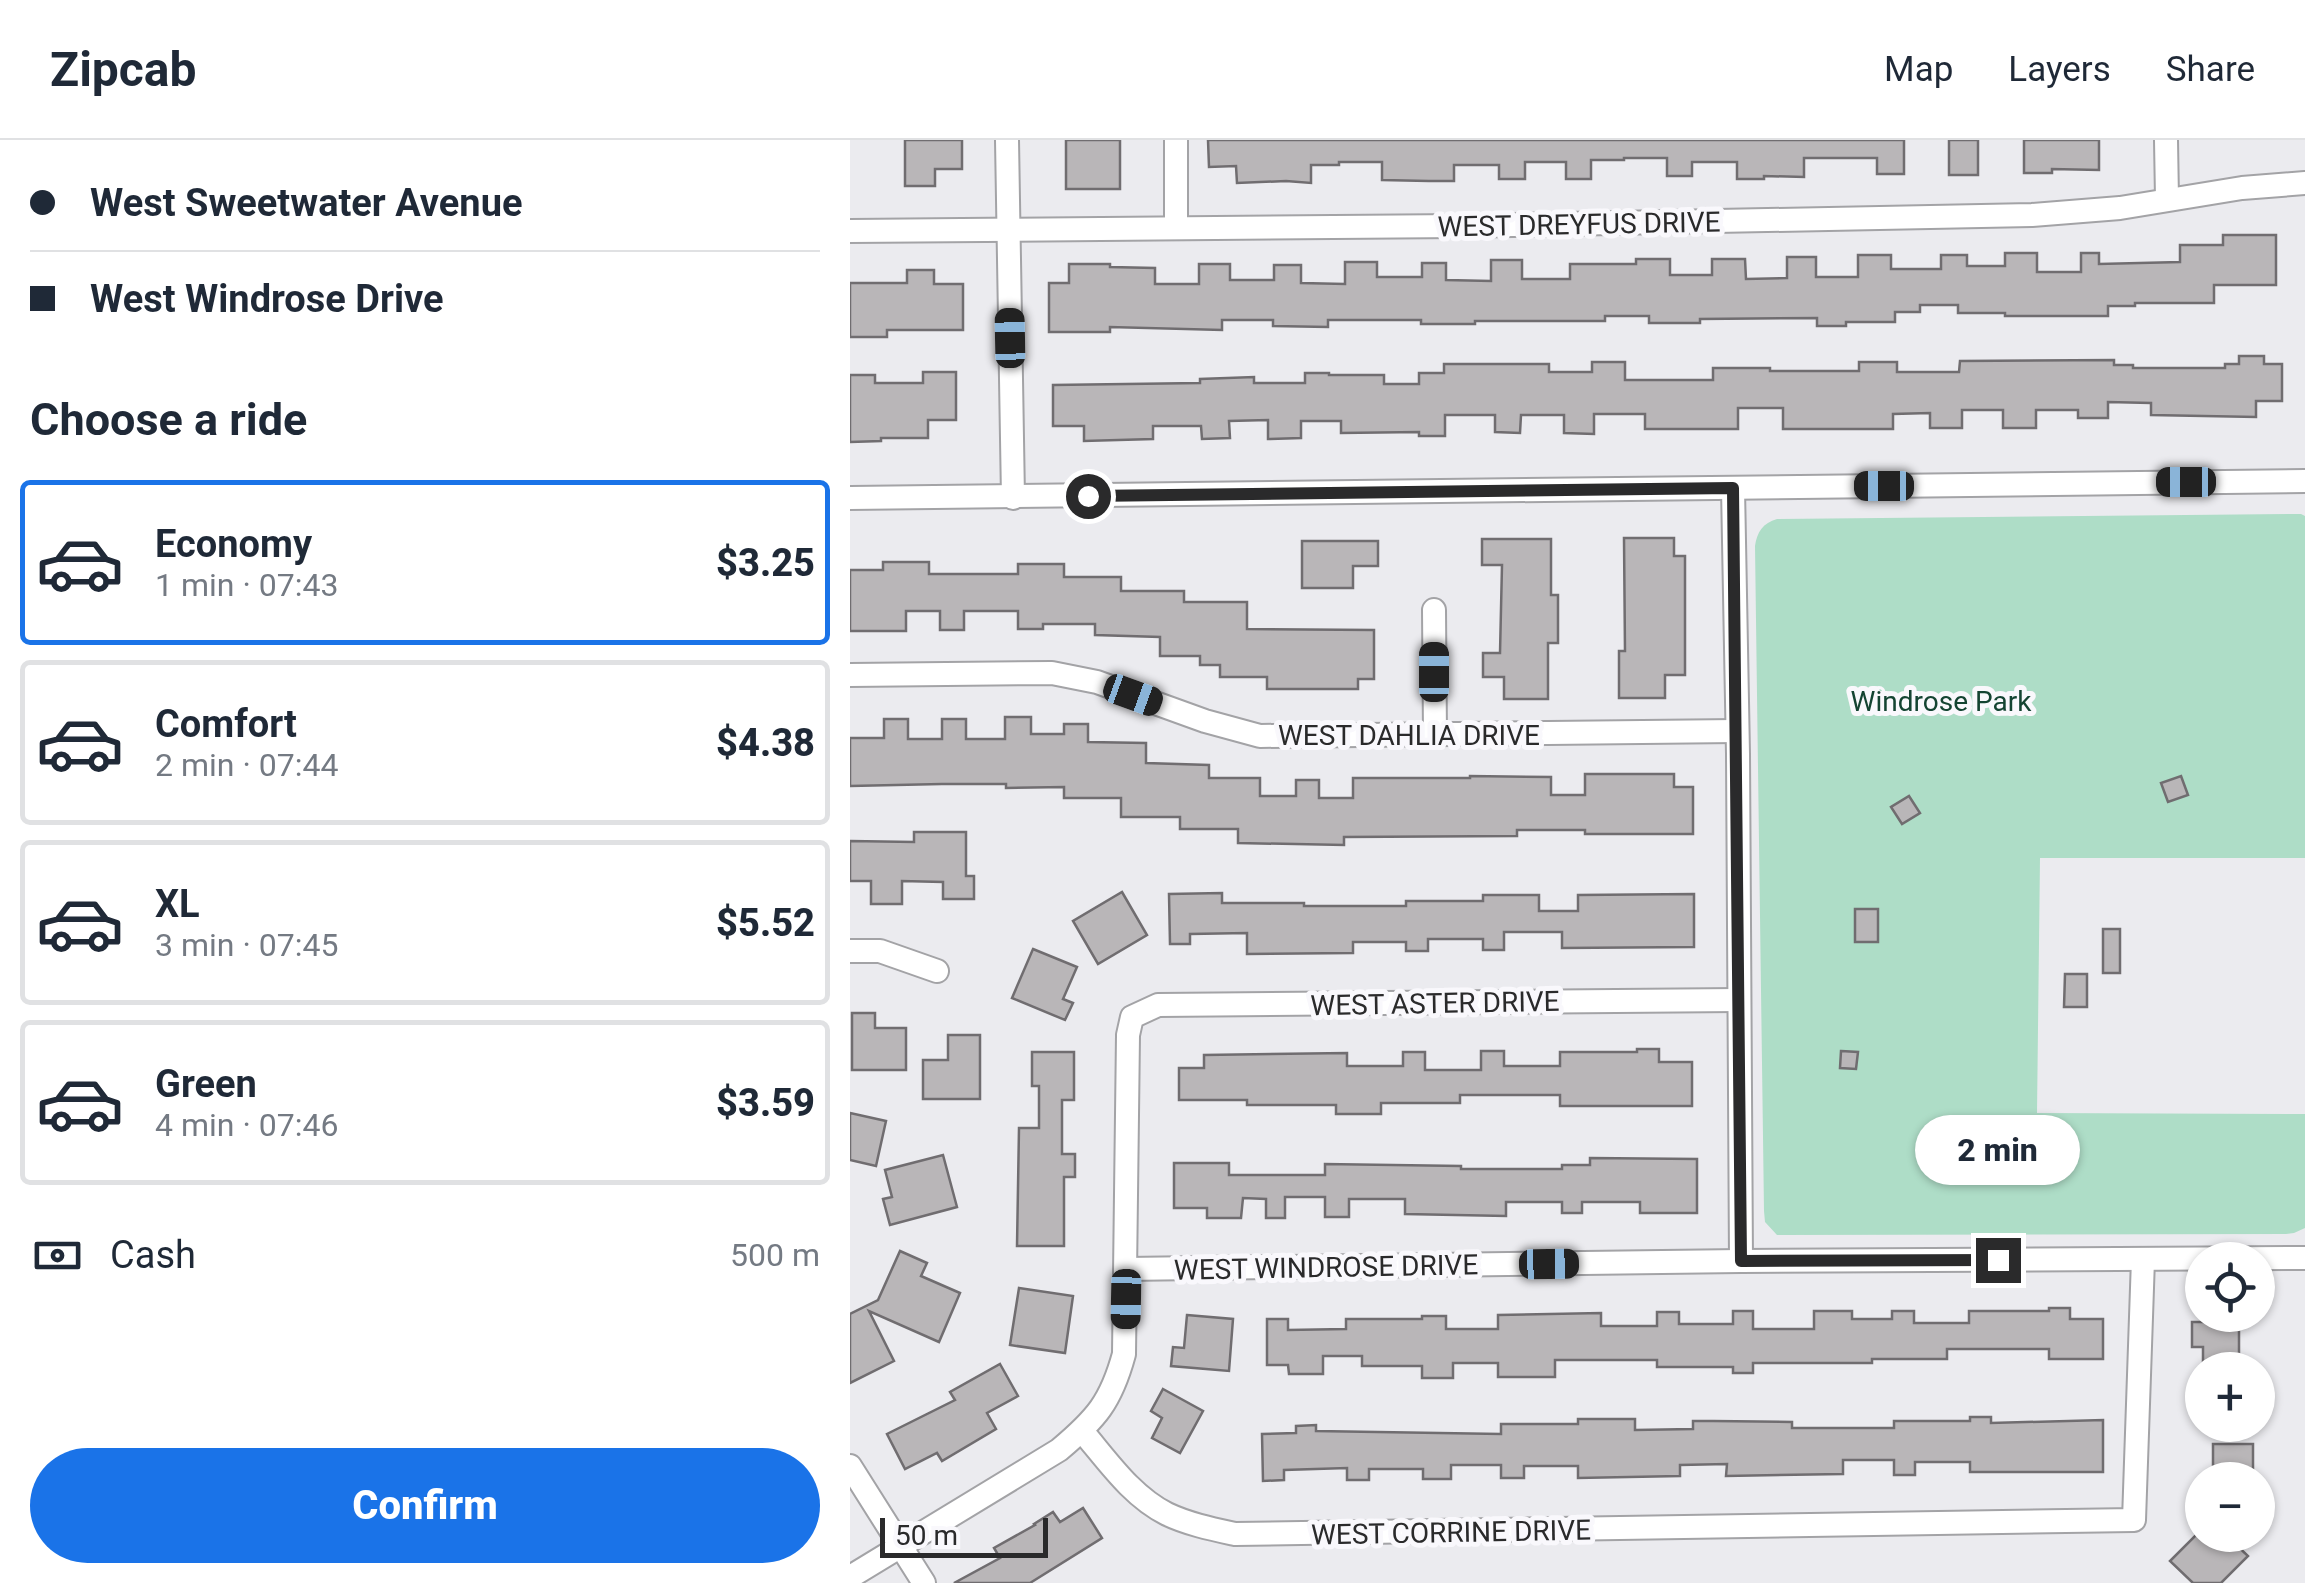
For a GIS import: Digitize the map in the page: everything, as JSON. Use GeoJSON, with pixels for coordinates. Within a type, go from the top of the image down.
{"type":"FeatureCollection","features":[{"type":"Feature","properties":{"kind":"street"},"geometry":{"type":"LineString","coordinates":[[1007,140],[1012,498]]}},
{"type":"Feature","properties":{"kind":"street"},"geometry":{"type":"LineString","coordinates":[[1176,140],[1176,228]]}},
{"type":"Feature","properties":{"kind":"street"},"geometry":{"type":"LineString","coordinates":[[2166,140],[2167,199]]}},
{"type":"Feature","properties":{"kind":"street","name":"WEST DREYFUS DRIVE"},"geometry":{"type":"LineString","coordinates":[[850,231],[1461,226],[2032,215],[2120,208],[2242,188],[2305,184]]}},
{"type":"Feature","properties":{"kind":"street"},"geometry":{"type":"LineString","coordinates":[[850,498],[2305,481]]}},
{"type":"Feature","properties":{"kind":"street"},"geometry":{"type":"LineString","coordinates":[[1733,488],[1741,1261]]}},
{"type":"Feature","properties":{"kind":"street"},"geometry":{"type":"LineString","coordinates":[[1434,610],[1435,735]]}},
{"type":"Feature","properties":{"kind":"street","name":"WEST DAHLIA DRIVE"},"geometry":{"type":"LineString","coordinates":[[850,675],[1052,673],[1097,682],[1205,721],[1260,736],[1737,732]]}},
{"type":"Feature","properties":{"kind":"street"},"geometry":{"type":"LineString","coordinates":[[850,951],[880,951],[938,971]]}},
{"type":"Feature","properties":{"kind":"street","name":"WEST ASTER DRIVE"},"geometry":{"type":"LineString","coordinates":[[1126,1269],[1128,1035],[1132,1017],[1158,1006],[1740,1000]]}},
{"type":"Feature","properties":{"kind":"street","name":"WEST WINDROSE DRIVE"},"geometry":{"type":"LineString","coordinates":[[1126,1269],[2305,1258]]}},
{"type":"Feature","properties":{"kind":"street","name":"WEST CORRINE DRIVE"},"geometry":{"type":"LineString","coordinates":[[1082,1430],[1148,1503],[1203,1527],[1235,1534],[2134,1520],[2144,1259]]}},
{"type":"Feature","properties":{"kind":"street"},"geometry":{"type":"LineString","coordinates":[[850,1578],[1059,1450],[1105,1405],[1124,1354],[1126,1269]]}},
{"type":"Feature","properties":{"kind":"street"},"geometry":{"type":"LineString","coordinates":[[850,1466],[924,1583]]}},
{"type":"Feature","properties":{"kind":"green space","name":"Windrose Park"},"geometry":{"type":"Polygon","coordinates":[[[2305,516],[2305,858],[2040,858],[2037,1113],[2305,1114],[2305,1228],[2286,1234],[1777,1235],[1765,1222],[1764,1211],[1755,546],[1762,529],[1777,519],[2305,516]]]}},
{"type":"Feature","properties":{"kind":"building"},"geometry":{"type":"Polygon","coordinates":[[[905,140],[962,140],[962,169],[935,169],[935,186],[905,186],[905,140]]]}},
{"type":"Feature","properties":{"kind":"building"},"geometry":{"type":"Polygon","coordinates":[[[1066,140],[1120,140],[1120,189],[1066,189],[1066,140]]]}},
{"type":"Feature","properties":{"kind":"building"},"geometry":{"type":"Polygon","coordinates":[[[1208,140],[1904,140],[1904,174],[1877,174],[1877,158],[1804,158],[1804,177],[1737,179],[1737,162],[1692,162],[1692,176],[1667,176],[1667,158],[1624,158],[1591,160],[1591,179],[1566,179],[1566,162],[1525,162],[1525,179],[1499,179],[1499,165],[1454,165],[1454,181],[1429,181],[1382,180],[1382,162],[1339,162],[1311,165],[1311,183],[1237,183],[1236,166],[1209,167],[1208,140]]]}},
{"type":"Feature","properties":{"kind":"building"},"geometry":{"type":"Polygon","coordinates":[[[1949,140],[1978,140],[1978,175],[1949,175],[1949,140]]]}},
{"type":"Feature","properties":{"kind":"building"},"geometry":{"type":"Polygon","coordinates":[[[2024,140],[2099,140],[2099,170],[2024,173],[2024,140]]]}},
{"type":"Feature","properties":{"kind":"building"},"geometry":{"type":"Polygon","coordinates":[[[2223,235],[2276,235],[2276,285],[2214,285],[2214,303],[2108,306],[2108,316],[2005,316],[1958,313],[1958,305],[1920,305],[1920,312],[1895,312],[1895,322],[1846,322],[1846,326],[1817,326],[1817,318],[1649,323],[1649,316],[1605,316],[1605,321],[1475,324],[1328,320],[1328,327],[1273,326],[1273,320],[1222,320],[1222,330],[1110,327],[1110,332],[1049,332],[1049,283],[1069,283],[1069,264],[1155,268],[1155,284],[1199,284],[1199,264],[1230,264],[1230,280],[1274,280],[1274,265],[1301,265],[1301,283],[1345,284],[1345,262],[1377,262],[1377,277],[1422,277],[1422,263],[1446,263],[1446,280],[1491,281],[1491,260],[1522,260],[1522,279],[1570,279],[1570,264],[1636,264],[1636,259],[1670,259],[1670,275],[1712,275],[1712,259],[1745,259],[1746,279],[1787,278],[1787,257],[1816,257],[1816,277],[1858,277],[1858,255],[1891,255],[1891,269],[1941,269],[1941,255],[1967,255],[1967,266],[2005,266],[2005,253],[2037,253],[2037,272],[2081,272],[2081,253],[2099,253],[2099,264],[2180,262],[2180,245],[2223,245],[2223,235]]]}},
{"type":"Feature","properties":{"kind":"building"},"geometry":{"type":"Polygon","coordinates":[[[907,270],[934,270],[934,284],[963,284],[963,330],[887,330],[887,337],[850,337],[850,283],[907,283],[907,270]]]}},
{"type":"Feature","properties":{"kind":"building"},"geometry":{"type":"Polygon","coordinates":[[[2239,356],[2264,356],[2264,364],[2282,364],[2282,401],[2256,401],[2256,417],[2151,415],[2151,403],[2108,402],[2108,418],[2078,418],[2078,410],[2036,410],[2036,428],[2003,428],[2003,410],[1962,410],[1962,428],[1930,428],[1930,413],[1893,414],[1893,429],[1783,429],[1783,408],[1738,408],[1738,429],[1645,429],[1645,414],[1594,414],[1594,434],[1564,433],[1564,415],[1521,415],[1520,433],[1495,432],[1495,415],[1445,415],[1445,436],[1419,436],[1419,432],[1341,433],[1341,421],[1301,421],[1301,438],[1268,439],[1268,420],[1229,421],[1230,438],[1202,439],[1201,426],[1153,426],[1153,439],[1084,441],[1084,426],[1053,426],[1053,385],[1200,383],[1200,379],[1254,377],[1254,383],[1305,383],[1305,373],[1384,375],[1384,384],[1419,384],[1419,373],[1444,373],[1444,364],[1549,364],[1549,372],[1592,372],[1592,362],[1625,362],[1625,380],[1713,380],[1713,368],[1859,371],[1859,362],[1897,362],[1897,372],[1959,372],[1960,361],[2114,360],[2114,365],[2133,368],[2225,368],[2225,364],[2239,364],[2239,356]]]}},
{"type":"Feature","properties":{"kind":"building"},"geometry":{"type":"Polygon","coordinates":[[[923,372],[956,372],[956,420],[928,420],[928,438],[850,442],[850,375],[875,375],[875,383],[923,383],[923,372]]]}},
{"type":"Feature","properties":{"kind":"building"},"geometry":{"type":"Polygon","coordinates":[[[1624,538],[1674,538],[1674,556],[1685,556],[1685,675],[1665,675],[1665,698],[1619,698],[1619,651],[1625,651],[1624,538]]]}},
{"type":"Feature","properties":{"kind":"building"},"geometry":{"type":"Polygon","coordinates":[[[1482,539],[1551,539],[1551,595],[1558,595],[1558,643],[1548,643],[1548,699],[1504,699],[1504,677],[1483,677],[1483,653],[1500,653],[1502,565],[1482,565],[1482,539]]]}},
{"type":"Feature","properties":{"kind":"building"},"geometry":{"type":"Polygon","coordinates":[[[1302,541],[1378,541],[1378,566],[1353,566],[1353,588],[1302,588],[1302,541]]]}},
{"type":"Feature","properties":{"kind":"building"},"geometry":{"type":"Polygon","coordinates":[[[883,562],[929,562],[929,574],[1018,574],[1018,564],[1064,564],[1064,577],[1121,577],[1121,591],[1184,591],[1184,602],[1247,602],[1247,629],[1374,630],[1374,679],[1358,679],[1358,689],[1267,689],[1267,677],[1220,677],[1220,665],[1200,665],[1200,656],[1160,656],[1160,637],[1095,635],[1095,624],[1043,624],[1043,629],[1018,629],[1018,611],[964,611],[964,630],[940,630],[940,611],[906,611],[906,631],[850,631],[850,570],[883,570],[883,562]]]}},
{"type":"Feature","properties":{"kind":"building"},"geometry":{"type":"Polygon","coordinates":[[[1005,717],[1031,717],[1031,734],[1064,734],[1064,724],[1088,724],[1088,742],[1146,743],[1146,763],[1209,765],[1209,778],[1260,778],[1260,796],[1296,796],[1296,780],[1319,780],[1319,798],[1353,798],[1353,778],[1470,776],[1551,777],[1551,795],[1585,795],[1585,774],[1674,774],[1674,787],[1693,787],[1693,834],[1517,830],[1517,836],[1344,837],[1344,845],[1238,843],[1238,829],[1180,829],[1180,817],[1121,817],[1121,798],[1064,798],[1064,787],[850,786],[850,738],[884,738],[884,719],[908,719],[908,739],[942,739],[942,719],[966,719],[966,739],[1005,739],[1005,717]]]}},
{"type":"Feature","properties":{"kind":"building"},"geometry":{"type":"Polygon","coordinates":[[[2181,776],[2188,795],[2168,802],[2161,783],[2181,776]]]}},
{"type":"Feature","properties":{"kind":"building"},"geometry":{"type":"Polygon","coordinates":[[[1909,796],[1920,813],[1902,824],[1891,807],[1909,796]]]}},
{"type":"Feature","properties":{"kind":"building"},"geometry":{"type":"Polygon","coordinates":[[[914,832],[966,832],[966,876],[974,876],[974,899],[943,899],[943,882],[902,881],[902,904],[871,904],[871,881],[850,881],[850,841],[914,842],[914,832]]]}},
{"type":"Feature","properties":{"kind":"building"},"geometry":{"type":"Polygon","coordinates":[[[1122,892],[1147,935],[1098,964],[1073,921],[1122,892]]]}},
{"type":"Feature","properties":{"kind":"building"},"geometry":{"type":"Polygon","coordinates":[[[1222,893],[1222,903],[1304,906],[1406,906],[1406,901],[1483,901],[1483,895],[1539,895],[1539,911],[1578,911],[1578,895],[1694,894],[1694,947],[1562,948],[1562,932],[1504,932],[1504,950],[1483,950],[1483,939],[1428,939],[1428,951],[1406,951],[1406,942],[1353,942],[1353,953],[1247,954],[1247,933],[1190,934],[1190,944],[1170,944],[1169,894],[1222,893]]]}},
{"type":"Feature","properties":{"kind":"building"},"geometry":{"type":"Polygon","coordinates":[[[1855,909],[1878,909],[1878,942],[1855,942],[1855,909]]]}},
{"type":"Feature","properties":{"kind":"building"},"geometry":{"type":"Polygon","coordinates":[[[2103,929],[2120,929],[2120,973],[2103,973],[2103,929]]]}},
{"type":"Feature","properties":{"kind":"building"},"geometry":{"type":"Polygon","coordinates":[[[1033,949],[1077,967],[1063,999],[1073,1003],[1065,1020],[1012,998],[1033,949]]]}},
{"type":"Feature","properties":{"kind":"building"},"geometry":{"type":"Polygon","coordinates":[[[2065,974],[2087,974],[2087,1007],[2064,1007],[2065,974]]]}},
{"type":"Feature","properties":{"kind":"building"},"geometry":{"type":"Polygon","coordinates":[[[852,1013],[875,1013],[875,1028],[906,1028],[906,1070],[852,1070],[852,1013]]]}},
{"type":"Feature","properties":{"kind":"building"},"geometry":{"type":"Polygon","coordinates":[[[948,1035],[980,1035],[980,1099],[923,1099],[923,1060],[948,1060],[948,1035]]]}},
{"type":"Feature","properties":{"kind":"building"},"geometry":{"type":"Polygon","coordinates":[[[1659,1049],[1659,1062],[1692,1062],[1692,1106],[1560,1106],[1560,1095],[1460,1095],[1460,1103],[1381,1103],[1381,1114],[1336,1114],[1336,1105],[1179,1100],[1179,1068],[1204,1068],[1204,1055],[1347,1053],[1347,1066],[1403,1066],[1403,1052],[1425,1052],[1425,1070],[1481,1070],[1481,1051],[1504,1051],[1504,1066],[1560,1066],[1560,1052],[1659,1049]]]}},
{"type":"Feature","properties":{"kind":"building"},"geometry":{"type":"Polygon","coordinates":[[[1841,1051],[1858,1052],[1856,1069],[1840,1068],[1841,1051]]]}},
{"type":"Feature","properties":{"kind":"building"},"geometry":{"type":"Polygon","coordinates":[[[1032,1052],[1074,1052],[1074,1100],[1062,1100],[1062,1154],[1075,1154],[1075,1177],[1064,1177],[1064,1246],[1017,1246],[1019,1128],[1039,1128],[1039,1086],[1032,1086],[1032,1052]]]}},
{"type":"Feature","properties":{"kind":"building"},"geometry":{"type":"Polygon","coordinates":[[[850,1113],[886,1121],[876,1166],[850,1160],[850,1113]]]}},
{"type":"Feature","properties":{"kind":"building"},"geometry":{"type":"Polygon","coordinates":[[[943,1155],[957,1207],[890,1225],[883,1199],[892,1197],[885,1170],[943,1155]]]}},
{"type":"Feature","properties":{"kind":"building"},"geometry":{"type":"Polygon","coordinates":[[[1590,1158],[1697,1159],[1697,1213],[1640,1213],[1640,1202],[1582,1202],[1582,1213],[1562,1213],[1562,1202],[1506,1202],[1506,1216],[1405,1214],[1405,1199],[1349,1199],[1349,1217],[1325,1217],[1325,1197],[1285,1197],[1285,1218],[1266,1218],[1266,1199],[1243,1198],[1241,1218],[1207,1218],[1207,1208],[1174,1208],[1174,1163],[1229,1163],[1229,1175],[1325,1175],[1325,1164],[1562,1169],[1562,1165],[1590,1165],[1590,1158]]]}},
{"type":"Feature","properties":{"kind":"building"},"geometry":{"type":"Polygon","coordinates":[[[900,1251],[927,1263],[921,1276],[960,1293],[939,1342],[869,1311],[894,1361],[850,1383],[850,1314],[878,1300],[900,1251]]]}},
{"type":"Feature","properties":{"kind":"building"},"geometry":{"type":"Polygon","coordinates":[[[1019,1288],[1073,1296],[1065,1353],[1010,1345],[1019,1288]]]}},
{"type":"Feature","properties":{"kind":"building"},"geometry":{"type":"Polygon","coordinates":[[[2070,1308],[2070,1319],[2103,1319],[2103,1359],[2049,1359],[2049,1349],[1947,1349],[1947,1359],[1753,1363],[1753,1373],[1733,1373],[1733,1367],[1657,1367],[1657,1360],[1555,1360],[1555,1377],[1498,1377],[1498,1363],[1453,1363],[1453,1378],[1422,1378],[1422,1366],[1362,1366],[1362,1356],[1323,1356],[1323,1374],[1289,1374],[1288,1365],[1267,1365],[1267,1319],[1288,1319],[1288,1330],[1346,1329],[1346,1319],[1446,1316],[1446,1329],[1498,1329],[1498,1315],[1601,1313],[1601,1326],[1657,1326],[1657,1312],[1679,1312],[1679,1324],[1733,1324],[1733,1311],[1753,1311],[1753,1329],[1814,1329],[1814,1311],[1852,1311],[1852,1319],[1892,1319],[1892,1311],[1914,1311],[1914,1323],[1969,1323],[1969,1311],[2070,1308]]]}},
{"type":"Feature","properties":{"kind":"building"},"geometry":{"type":"Polygon","coordinates":[[[1187,1315],[1233,1319],[1229,1371],[1171,1366],[1173,1347],[1184,1348],[1187,1315]]]}},
{"type":"Feature","properties":{"kind":"building"},"geometry":{"type":"Polygon","coordinates":[[[2192,1332],[2239,1332],[2239,1352],[2203,1352],[2203,1347],[2192,1347],[2192,1332]]]}},
{"type":"Feature","properties":{"kind":"building"},"geometry":{"type":"Polygon","coordinates":[[[1000,1364],[1018,1396],[987,1413],[996,1429],[942,1461],[937,1453],[905,1469],[887,1434],[955,1400],[950,1392],[1000,1364]]]}},
{"type":"Feature","properties":{"kind":"building"},"geometry":{"type":"Polygon","coordinates":[[[1163,1389],[1203,1411],[1180,1453],[1152,1438],[1162,1418],[1151,1411],[1163,1389]]]}},
{"type":"Feature","properties":{"kind":"building"},"geometry":{"type":"Polygon","coordinates":[[[1970,1417],[1991,1417],[1991,1423],[2103,1420],[2103,1472],[1970,1472],[1970,1462],[1915,1462],[1915,1475],[1894,1475],[1894,1460],[1843,1460],[1843,1474],[1726,1476],[1727,1464],[1680,1465],[1680,1476],[1578,1478],[1578,1466],[1524,1466],[1524,1478],[1501,1478],[1501,1465],[1451,1465],[1451,1479],[1423,1479],[1423,1469],[1369,1469],[1369,1480],[1347,1480],[1347,1468],[1284,1470],[1284,1480],[1263,1481],[1262,1434],[1296,1433],[1296,1426],[1316,1425],[1316,1431],[1501,1434],[1501,1424],[1578,1424],[1578,1419],[1635,1419],[1635,1430],[1693,1429],[1693,1421],[1792,1422],[1792,1428],[1894,1428],[1894,1421],[1970,1421],[1970,1417]]]}},
{"type":"Feature","properties":{"kind":"building"},"geometry":{"type":"Polygon","coordinates":[[[2213,1444],[2253,1444],[2253,1462],[2213,1462],[2213,1444]]]}},
{"type":"Feature","properties":{"kind":"building"},"geometry":{"type":"Polygon","coordinates":[[[1083,1508],[1102,1538],[1030,1583],[954,1583],[1000,1558],[994,1548],[1053,1512],[1060,1522],[1083,1508]]]}},
{"type":"Feature","properties":{"kind":"building"},"geometry":{"type":"Polygon","coordinates":[[[2185,1546],[2185,1552],[2244,1552],[2248,1556],[2221,1583],[2193,1583],[2170,1561],[2185,1546]]]}},
{"type":"Feature","properties":{"kind":"route"},"geometry":{"type":"LineString","coordinates":[[1088,496],[1733,488],[1741,1261],[1998,1260]]}}]}
